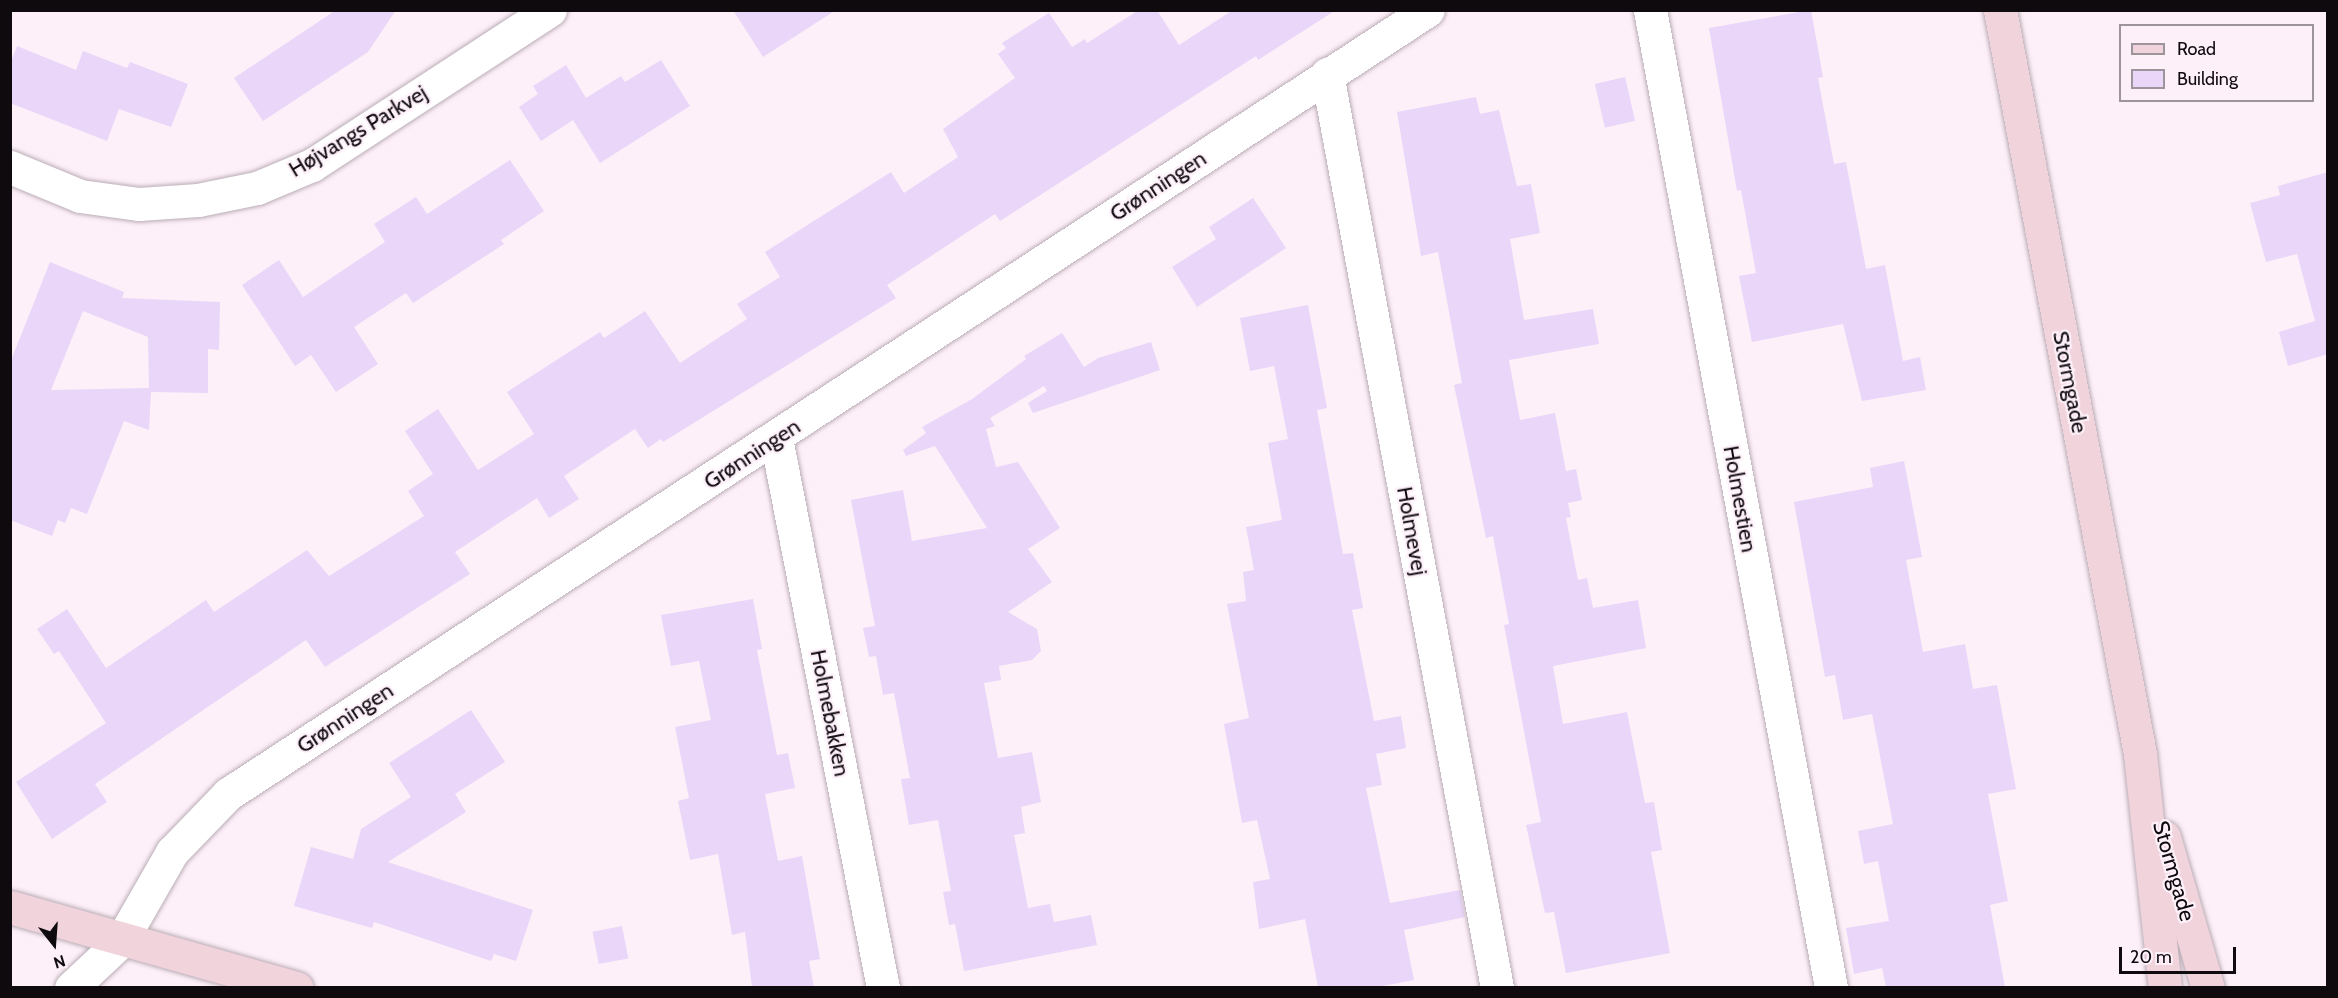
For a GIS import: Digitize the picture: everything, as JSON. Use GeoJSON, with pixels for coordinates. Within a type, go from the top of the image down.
{"type":"FeatureCollection","features":[{"type":"Feature","properties":{"kind":"street","name":"Højvangs Parkvej"},"geometry":{"type":"LineString","coordinates":[[10,167],[80,196],[139,204],[198,200],[257,188],[312,165],[550,10]]}},
{"type":"Feature","properties":{"kind":"street","name":"Grønningen"},"geometry":{"type":"LineString","coordinates":[[72,987],[121,941],[172,852],[228,794],[1428,10]]}},
{"type":"Feature","properties":{"kind":"street","name":"Holmestien"},"geometry":{"type":"LineString","coordinates":[[1650,10],[1831,987]]}},
{"type":"Feature","properties":{"kind":"street","name":"Stormgade"},"geometry":{"type":"LineString","coordinates":[[2000,10],[2140,754],[2165,987]]}},
{"type":"Feature","properties":{"kind":"street","name":"Holmevej"},"geometry":{"type":"LineString","coordinates":[[1328,74],[1497,987]]}},
{"type":"Feature","properties":{"kind":"street","name":"Holmebakken"},"geometry":{"type":"LineString","coordinates":[[776,438],[883,987]]}},
{"type":"Feature","properties":{"kind":"street","name":"Stormgade"},"geometry":{"type":"LineString","coordinates":[[2140,754],[2208,987]]}},
{"type":"Feature","properties":{"kind":"street"},"geometry":{"type":"LineString","coordinates":[[10,907],[121,941],[297,987]]}},
{"type":"Feature","properties":{"kind":"building"},"geometry":{"type":"Polygon","coordinates":[[[336,10],[396,10],[368,52],[263,121],[234,78],[336,10]]]}},
{"type":"Feature","properties":{"kind":"building"},"geometry":{"type":"Polygon","coordinates":[[[733,10],[836,10],[763,57],[733,10]]]}},
{"type":"Feature","properties":{"kind":"building"},"geometry":{"type":"Polygon","coordinates":[[[1139,10],[1157,10],[1179,45],[1233,10],[1336,10],[1258,60],[1256,56],[1000,221],[995,214],[887,285],[896,298],[663,442],[661,439],[648,448],[635,429],[564,476],[579,499],[549,518],[537,498],[455,552],[470,574],[325,667],[306,640],[95,784],[107,802],[52,839],[16,782],[106,723],[59,651],[54,654],[37,629],[67,609],[106,668],[206,600],[214,612],[307,550],[329,576],[424,516],[408,491],[433,474],[405,431],[438,409],[478,470],[534,434],[507,392],[600,332],[604,338],[645,311],[680,363],[747,319],[737,304],[780,277],[765,252],[891,172],[904,193],[958,157],[943,129],[1015,78],[998,54],[1006,48],[1002,43],[1049,13],[1072,47],[1085,39],[1087,43],[1139,10]]]}},
{"type":"Feature","properties":{"kind":"building"},"geometry":{"type":"Polygon","coordinates":[[[1811,10],[1823,77],[1818,78],[1834,164],[1846,162],[1866,269],[1885,265],[1903,361],[1920,357],[1926,390],[1862,401],[1843,324],[1752,342],[1739,276],[1756,273],[1741,190],[1737,191],[1709,28],[1811,10]]]}},
{"type":"Feature","properties":{"kind":"building"},"geometry":{"type":"Polygon","coordinates":[[[17,46],[76,70],[83,51],[127,68],[130,62],[188,84],[171,127],[119,109],[107,141],[10,103],[10,64],[17,46]]]}},
{"type":"Feature","properties":{"kind":"building"},"geometry":{"type":"Polygon","coordinates":[[[661,60],[690,106],[600,163],[573,120],[541,141],[519,107],[538,94],[533,86],[566,65],[586,98],[621,76],[625,82],[661,60]]]}},
{"type":"Feature","properties":{"kind":"building"},"geometry":{"type":"Polygon","coordinates":[[[1625,77],[1635,121],[1605,128],[1595,84],[1625,77]]]}},
{"type":"Feature","properties":{"kind":"building"},"geometry":{"type":"Polygon","coordinates":[[[1476,97],[1480,114],[1499,110],[1517,186],[1531,184],[1540,233],[1510,239],[1524,320],[1593,309],[1599,344],[1509,360],[1520,420],[1555,413],[1566,471],[1576,469],[1582,500],[1568,503],[1571,517],[1566,518],[1578,580],[1587,578],[1593,608],[1638,600],[1646,648],[1553,666],[1563,724],[1627,712],[1645,803],[1654,802],[1662,850],[1651,852],[1670,953],[1566,973],[1554,912],[1545,913],[1526,825],[1541,822],[1504,625],[1509,624],[1493,536],[1486,538],[1454,385],[1462,383],[1438,252],[1421,256],[1397,112],[1476,97]]]}},
{"type":"Feature","properties":{"kind":"building"},"geometry":{"type":"Polygon","coordinates":[[[510,160],[544,211],[501,240],[504,244],[413,303],[406,293],[354,327],[378,364],[336,392],[311,355],[295,366],[242,285],[279,260],[303,297],[385,242],[374,224],[416,197],[427,214],[510,160]]]}},
{"type":"Feature","properties":{"kind":"building"},"geometry":{"type":"Polygon","coordinates":[[[2328,172],[2328,354],[2288,366],[2279,332],[2315,321],[2297,254],[2266,262],[2250,203],[2280,195],[2278,186],[2328,172]]]}},
{"type":"Feature","properties":{"kind":"building"},"geometry":{"type":"Polygon","coordinates":[[[1253,198],[1286,248],[1197,307],[1172,267],[1216,239],[1209,227],[1253,198]]]}},
{"type":"Feature","properties":{"kind":"building"},"geometry":{"type":"Polygon","coordinates":[[[50,262],[124,292],[122,298],[220,302],[219,350],[208,349],[208,393],[151,392],[149,430],[124,421],[87,514],[71,508],[65,523],[58,520],[52,536],[10,520],[10,363],[50,262]],[[83,311],[51,390],[149,388],[148,337],[83,311]]]}},
{"type":"Feature","properties":{"kind":"building"},"geometry":{"type":"Polygon","coordinates":[[[1308,305],[1327,408],[1317,410],[1343,554],[1353,553],[1363,608],[1352,610],[1374,721],[1401,716],[1406,748],[1376,754],[1382,785],[1366,788],[1390,903],[1460,890],[1465,917],[1404,930],[1414,980],[1378,987],[1318,987],[1305,919],[1259,929],[1253,882],[1270,879],[1257,820],[1242,823],[1224,724],[1249,718],[1227,604],[1246,601],[1243,572],[1254,570],[1246,527],[1282,520],[1268,443],[1288,439],[1274,366],[1250,371],[1240,318],[1308,305]]]}},
{"type":"Feature","properties":{"kind":"building"},"geometry":{"type":"Polygon","coordinates":[[[1062,333],[1084,367],[1098,358],[1151,342],[1160,370],[1033,413],[1028,403],[1047,391],[1044,386],[990,418],[995,426],[986,429],[996,467],[1018,462],[1060,528],[1028,549],[1052,582],[1008,612],[1037,629],[1041,651],[1032,660],[999,666],[1001,680],[984,683],[998,758],[1032,752],[1041,802],[1021,807],[1025,833],[1014,835],[1028,908],[1050,904],[1054,922],[1091,915],[1097,945],[964,971],[955,924],[949,925],[943,892],[951,891],[938,820],[909,825],[901,779],[910,778],[894,693],[883,695],[876,656],[869,657],[863,628],[875,626],[851,500],[903,490],[912,541],[987,528],[935,446],[906,456],[903,450],[926,433],[922,427],[972,399],[1026,359],[1024,356],[1062,333]]]}},
{"type":"Feature","properties":{"kind":"building"},"geometry":{"type":"Polygon","coordinates":[[[1904,461],[1922,557],[1906,560],[1923,652],[1965,644],[1973,689],[1997,685],[2016,789],[1988,794],[2008,901],[1990,905],[2005,987],[1886,987],[1882,968],[1854,974],[1846,928],[1889,921],[1878,861],[1864,864],[1858,831],[1893,824],[1872,714],[1843,720],[1835,675],[1825,677],[1794,502],[1873,487],[1870,468],[1904,461]]]}},
{"type":"Feature","properties":{"kind":"building"},"geometry":{"type":"Polygon","coordinates":[[[753,599],[762,649],[757,650],[777,755],[788,753],[795,788],[765,794],[778,861],[802,856],[820,959],[809,961],[814,987],[752,987],[745,932],[732,935],[718,854],[690,860],[678,801],[689,798],[675,727],[711,720],[699,661],[671,666],[661,615],[753,599]]]}},
{"type":"Feature","properties":{"kind":"building"},"geometry":{"type":"Polygon","coordinates":[[[471,710],[505,762],[455,794],[466,812],[388,862],[533,910],[516,961],[494,954],[491,961],[374,922],[372,928],[294,906],[311,847],[353,859],[361,829],[411,797],[389,763],[471,710]]]}},
{"type":"Feature","properties":{"kind":"building"},"geometry":{"type":"Polygon","coordinates":[[[622,926],[628,958],[599,964],[593,932],[622,926]]]}}]}
